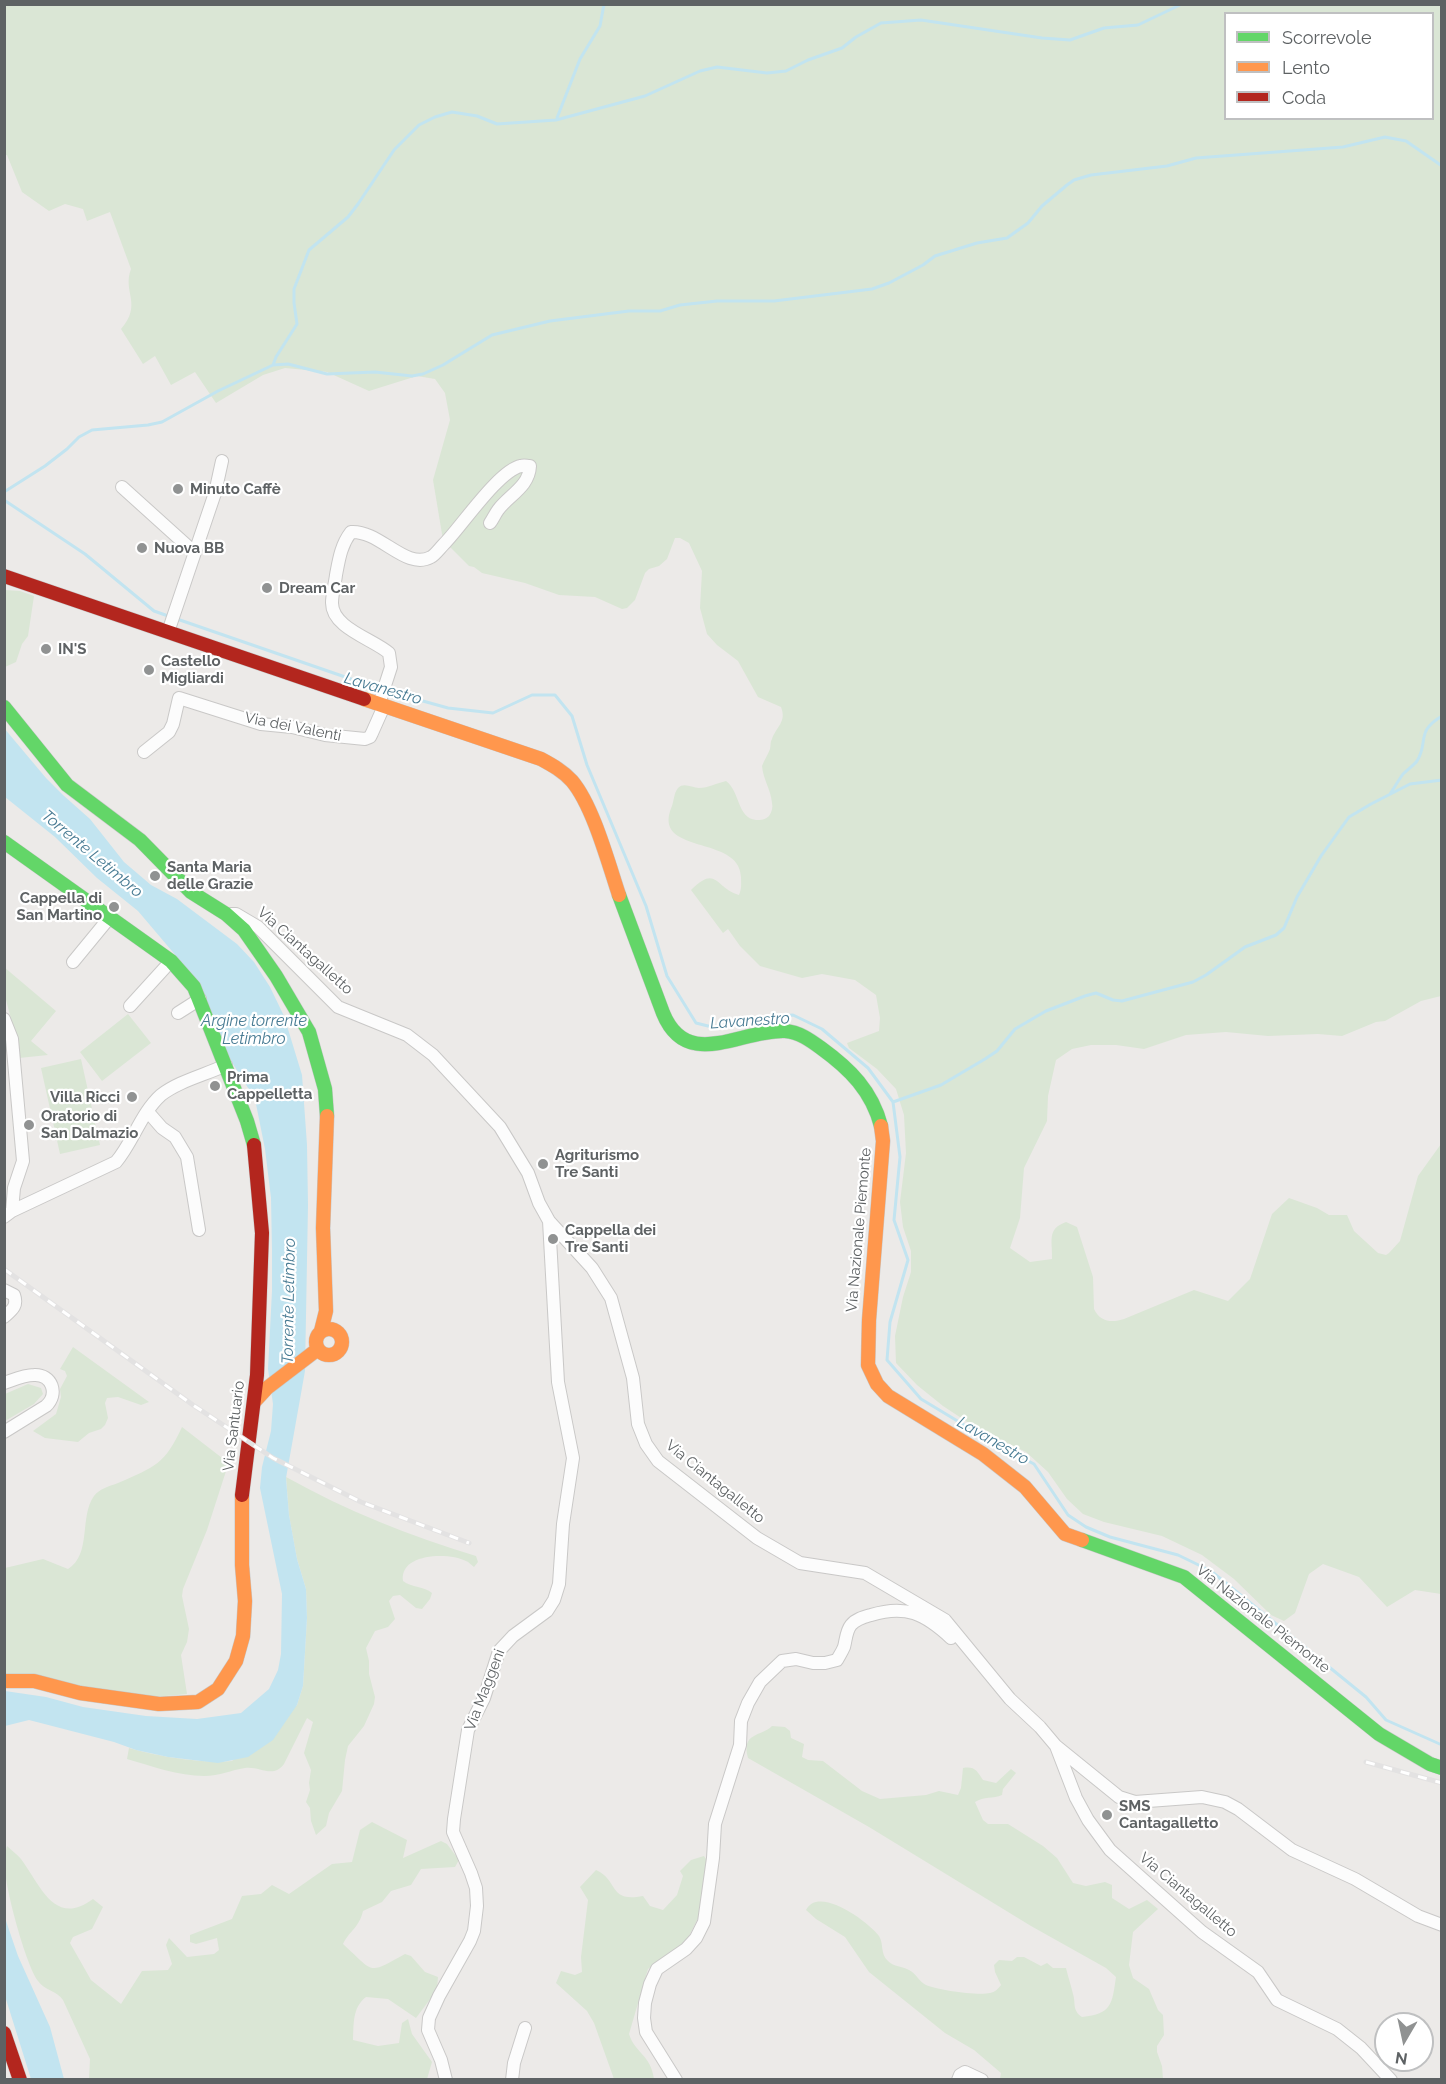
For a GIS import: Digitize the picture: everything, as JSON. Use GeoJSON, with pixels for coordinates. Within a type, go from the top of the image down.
{"type":"FeatureCollection","features":[{"type":"Feature","properties":{"kind":"main road","name":"Via Nazionale Piemonte"},"geometry":{"type":"LineString","coordinates":[[4,576],[168,629],[541,759],[560,769],[574,783],[585,801],[661,1007],[669,1026],[680,1039],[694,1045],[708,1045],[771,1031],[787,1030],[804,1036],[832,1054],[864,1085],[879,1113],[883,1125],[883,1141],[869,1320],[868,1365],[877,1384],[888,1396],[992,1461],[1025,1487],[1065,1534],[1184,1577],[1379,1734],[1430,1764],[1442,1768]]}},
{"type":"Feature","properties":{"kind":"main road","name":"Via Nazionale Piemonte"},"geometry":{"type":"LineString","coordinates":[[4,585],[28,585]]}},
{"type":"Feature","properties":{"kind":"main road","name":"Via Ciantagalletto"},"geometry":{"type":"LineString","coordinates":[[4,707],[67,785],[140,840],[191,892],[226,914]]}},
{"type":"Feature","properties":{"kind":"main road","name":"Via Santuario"},"geometry":{"type":"LineString","coordinates":[[4,842],[171,961],[194,987],[226,1065],[254,1144],[260,1186],[262,1233],[255,1401],[242,1494],[242,1565],[245,1601],[243,1636],[236,1661],[228,1676],[218,1689],[198,1702],[159,1704],[80,1693],[34,1681],[4,1680]]}},
{"type":"Feature","properties":{"kind":"main road"},"geometry":{"type":"LineString","coordinates":[[226,914],[252,940],[297,1008],[309,1032],[325,1089],[327,1110],[323,1228],[328,1331]]}},
{"type":"Feature","properties":{"kind":"main road"},"geometry":{"type":"LineString","coordinates":[[255,1401],[267,1388],[313,1354],[329,1355],[340,1349],[342,1341],[339,1333],[328,1331],[316,1338],[313,1354]]}},
{"type":"Feature","properties":{"kind":"main road"},"geometry":{"type":"LineString","coordinates":[[4,2033],[20,2079]]}},
{"type":"Feature","properties":{"kind":"street"},"geometry":{"type":"LineString","coordinates":[[168,629],[215,493],[222,461]]}},
{"type":"Feature","properties":{"kind":"street"},"geometry":{"type":"LineString","coordinates":[[381,705],[391,667],[389,653],[380,645],[357,634],[335,616],[332,604],[343,542],[351,532],[361,531],[416,561],[431,557],[456,532],[503,476],[521,466],[530,466],[524,484],[498,510],[490,524]]}},
{"type":"Feature","properties":{"kind":"street"},"geometry":{"type":"LineString","coordinates":[[122,487],[194,552]]}},
{"type":"Feature","properties":{"kind":"street","name":"Via dei Valenti"},"geometry":{"type":"LineString","coordinates":[[144,752],[169,732],[179,698],[261,724],[365,739],[372,733],[381,705]]}},
{"type":"Feature","properties":{"kind":"street","name":"Via Ciantagalletto"},"geometry":{"type":"LineString","coordinates":[[226,914],[236,914],[258,927],[338,1007],[407,1035],[433,1055],[500,1127],[528,1173],[539,1203],[549,1221],[592,1268],[611,1298],[633,1378],[638,1424],[646,1444],[658,1461],[757,1538],[800,1563],[865,1573],[945,1620],[1010,1699],[1040,1727],[1056,1746],[1119,1797],[1126,1800],[1144,1801],[1202,1797],[1225,1802],[1238,1809],[1292,1850],[1355,1879],[1418,1916],[1442,1925]]}},
{"type":"Feature","properties":{"kind":"street"},"geometry":{"type":"LineString","coordinates":[[73,962],[110,917]]}},
{"type":"Feature","properties":{"kind":"street"},"geometry":{"type":"LineString","coordinates":[[130,1006],[171,961]]}},
{"type":"Feature","properties":{"kind":"street"},"geometry":{"type":"LineString","coordinates":[[178,1013],[200,999]]}},
{"type":"Feature","properties":{"kind":"street"},"geometry":{"type":"LineString","coordinates":[[4,1019],[12,1038],[23,1161],[8,1214]]}},
{"type":"Feature","properties":{"kind":"street"},"geometry":{"type":"LineString","coordinates":[[8,1214],[116,1162],[161,1095],[226,1065]]}},
{"type":"Feature","properties":{"kind":"street"},"geometry":{"type":"LineString","coordinates":[[148,1112],[162,1128],[175,1137],[187,1158],[199,1230]]}},
{"type":"Feature","properties":{"kind":"street","name":"Via Maggeni"},"geometry":{"type":"LineString","coordinates":[[446,2079],[441,2060],[428,2030],[429,2018],[439,1996],[474,1931],[476,1888],[453,1832],[468,1730],[484,1698],[499,1651],[513,1636],[547,1611],[554,1600],[559,1584],[563,1524],[573,1458],[558,1382],[549,1221]]}},
{"type":"Feature","properties":{"kind":"street"},"geometry":{"type":"LineString","coordinates":[[4,1290],[14,1295],[16,1303],[4,1317]]}},
{"type":"Feature","properties":{"kind":"street"},"geometry":{"type":"LineString","coordinates":[[4,1383],[37,1375],[51,1382],[53,1392],[46,1406],[4,1432]]}},
{"type":"Feature","properties":{"kind":"street"},"geometry":{"type":"LineString","coordinates":[[676,2079],[646,2032],[645,2003],[657,1969],[686,1949],[696,1938],[704,1922],[715,1824],[740,1745],[741,1721],[760,1682],[782,1660],[796,1659],[825,1663],[837,1660],[844,1648],[849,1627],[856,1620],[897,1609],[910,1611],[939,1627],[954,1640],[964,1641]]}},
{"type":"Feature","properties":{"kind":"street","name":"Via Ciantagalletto"},"geometry":{"type":"LineString","coordinates":[[1056,1746],[1076,1798],[1088,1820],[1110,1850],[1202,1932],[1258,1972],[1277,2000],[1337,2030],[1361,2048],[1391,2079]]}},
{"type":"Feature","properties":{"kind":"street"},"geometry":{"type":"LineString","coordinates":[[512,2079],[514,2063],[525,2028]]}},
{"type":"Feature","properties":{"kind":"street","name":"Via Maggeni"},"geometry":{"type":"LineString","coordinates":[[441,2060],[455,2079]]}},
{"type":"Feature","properties":{"kind":"street"},"geometry":{"type":"LineString","coordinates":[[958,2079],[965,2072],[982,2079]]}},
{"type":"Feature","properties":{"kind":"green space"},"geometry":{"type":"Polygon","coordinates":[[[5,5],[1441,5],[1441,996],[1421,1001],[1385,1021],[1376,1022],[1342,1036],[1318,1034],[1268,1036],[1226,1032],[1186,1035],[1144,1049],[1116,1045],[1091,1045],[1072,1049],[1056,1060],[1048,1096],[1047,1121],[1024,1168],[1020,1218],[1010,1248],[1030,1262],[1052,1259],[1052,1237],[1056,1228],[1066,1222],[1077,1227],[1093,1277],[1094,1309],[1100,1317],[1107,1320],[1124,1319],[1194,1290],[1228,1301],[1250,1279],[1272,1214],[1289,1198],[1329,1215],[1347,1215],[1354,1231],[1378,1253],[1386,1255],[1389,1253],[1400,1241],[1418,1176],[1441,1144],[1441,1594],[1415,1590],[1387,1607],[1359,1577],[1323,1564],[1309,1574],[1295,1613],[1284,1621],[1271,1615],[1234,1579],[1202,1555],[1162,1536],[1104,1522],[1083,1514],[1067,1499],[1048,1472],[1026,1452],[978,1429],[943,1406],[917,1385],[896,1363],[895,1336],[911,1272],[911,1251],[903,1227],[900,1202],[906,1153],[904,1115],[896,1089],[877,1069],[849,1048],[847,1043],[879,1031],[880,1018],[876,995],[855,980],[822,974],[802,978],[760,966],[740,946],[728,929],[723,933],[691,890],[700,882],[711,878],[739,895],[741,877],[737,864],[727,855],[684,839],[673,832],[669,822],[675,794],[680,786],[702,788],[726,781],[731,785],[745,814],[756,820],[769,816],[772,805],[762,766],[770,749],[771,740],[783,717],[781,707],[758,697],[738,661],[707,634],[700,608],[702,571],[689,543],[675,538],[667,559],[645,573],[635,600],[627,608],[622,609],[595,597],[559,595],[525,583],[482,573],[469,566],[443,540],[433,480],[450,420],[445,393],[435,379],[417,376],[369,391],[327,372],[285,368],[263,375],[216,403],[195,372],[171,385],[155,356],[143,364],[121,329],[131,312],[129,277],[131,269],[110,212],[87,221],[83,209],[65,204],[49,211],[22,192],[7,155],[5,155],[5,5]]]}},
{"type":"Feature","properties":{"kind":"green space"},"geometry":{"type":"Polygon","coordinates":[[[5,590],[20,591],[34,596],[28,636],[22,644],[16,662],[5,667],[5,590]]]}},
{"type":"Feature","properties":{"kind":"green space"},"geometry":{"type":"Polygon","coordinates":[[[4,967],[56,1011],[31,1041],[48,1055],[19,1058],[5,996],[4,967]]]}},
{"type":"Feature","properties":{"kind":"green space"},"geometry":{"type":"Polygon","coordinates":[[[128,1014],[151,1043],[102,1081],[80,1052],[128,1014]]]}},
{"type":"Feature","properties":{"kind":"green space"},"geometry":{"type":"Polygon","coordinates":[[[81,1059],[100,1145],[60,1154],[41,1068],[81,1059]]]}},
{"type":"Feature","properties":{"kind":"green space"},"geometry":{"type":"Polygon","coordinates":[[[73,1347],[149,1402],[141,1405],[118,1397],[107,1398],[105,1403],[108,1418],[101,1429],[89,1433],[78,1442],[45,1438],[33,1431],[56,1414],[61,1397],[60,1389],[67,1376],[65,1371],[60,1369],[73,1347]]]}},
{"type":"Feature","properties":{"kind":"green space"},"geometry":{"type":"Polygon","coordinates":[[[28,1384],[41,1388],[43,1394],[34,1404],[5,1421],[5,1394],[28,1384]]]}},
{"type":"Feature","properties":{"kind":"green space"},"geometry":{"type":"Polygon","coordinates":[[[182,1427],[226,1461],[227,1468],[207,1530],[183,1589],[182,1596],[189,1629],[187,1642],[181,1655],[187,1694],[144,1698],[5,1675],[5,1568],[43,1559],[68,1569],[80,1554],[87,1514],[94,1496],[158,1463],[170,1449],[182,1427]]]}},
{"type":"Feature","properties":{"kind":"green space"},"geometry":{"type":"Polygon","coordinates":[[[286,1477],[379,1522],[476,1556],[478,1562],[474,1567],[458,1558],[427,1557],[409,1565],[404,1572],[403,1581],[432,1593],[430,1599],[422,1609],[416,1608],[400,1595],[393,1596],[389,1601],[395,1619],[388,1627],[375,1631],[366,1648],[375,1697],[374,1704],[364,1726],[348,1746],[342,1791],[329,1813],[326,1826],[316,1835],[311,1821],[310,1808],[306,1802],[310,1790],[311,1770],[304,1753],[313,1722],[307,1718],[284,1764],[275,1771],[245,1768],[215,1775],[194,1776],[127,1759],[129,1748],[180,1759],[232,1761],[297,1705],[303,1686],[307,1618],[306,1589],[297,1559],[289,1515],[286,1477]]]}},
{"type":"Feature","properties":{"kind":"green space"},"geometry":{"type":"Polygon","coordinates":[[[772,1726],[785,1727],[790,1731],[791,1738],[804,1744],[802,1757],[808,1760],[823,1761],[862,1791],[880,1799],[926,1795],[939,1791],[958,1795],[963,1768],[973,1769],[983,1780],[996,1783],[1011,1769],[1016,1773],[1003,1789],[1002,1795],[975,1802],[983,1820],[988,1824],[1008,1824],[1043,1846],[1057,1858],[1073,1883],[1086,1886],[1105,1882],[1112,1885],[1112,1898],[1129,1909],[1147,1900],[1158,1909],[1133,1932],[1129,1965],[1133,1978],[1149,1989],[1158,2010],[1163,2015],[1164,2035],[1157,2046],[1157,2052],[1162,2066],[1163,2079],[1000,2079],[1001,2073],[974,2050],[945,2033],[869,1972],[845,1937],[806,1910],[812,1903],[821,1901],[831,1903],[865,1922],[879,1936],[888,1961],[911,1971],[926,1985],[939,1989],[967,1993],[992,1993],[1001,1985],[994,1965],[999,1960],[1012,1961],[1017,1957],[1024,1957],[1041,1966],[1047,1963],[1053,1968],[1066,1968],[1076,2009],[1082,2017],[1092,2016],[1109,2006],[1116,1977],[1106,1968],[748,1758],[747,1744],[750,1739],[772,1726]]]}},
{"type":"Feature","properties":{"kind":"green space"},"geometry":{"type":"Polygon","coordinates":[[[372,1822],[407,1840],[403,1858],[441,1841],[447,1844],[459,1860],[455,1867],[421,1869],[411,1885],[391,1891],[382,1902],[363,1911],[343,1944],[372,1968],[377,1968],[405,1954],[411,1956],[425,1972],[438,1977],[437,1990],[416,2018],[388,1999],[366,1997],[358,2006],[354,2022],[353,2040],[378,2046],[399,2043],[402,2023],[408,2019],[412,2034],[432,2062],[427,2079],[89,2079],[90,2059],[63,2000],[38,1981],[28,1960],[17,1927],[6,1879],[7,1846],[21,1859],[42,1890],[58,1906],[68,1909],[79,1907],[93,1899],[103,1907],[92,1929],[73,1937],[70,1943],[91,1980],[121,2004],[142,1971],[168,1970],[172,1964],[166,1945],[169,1938],[187,1957],[214,1954],[219,1950],[217,1938],[196,1944],[190,1942],[190,1935],[232,1919],[242,1896],[261,1894],[272,1885],[289,1894],[332,1864],[352,1862],[360,1830],[372,1822]]]}},
{"type":"Feature","properties":{"kind":"green space"},"geometry":{"type":"Polygon","coordinates":[[[704,1856],[708,1862],[699,1916],[687,1940],[648,1969],[629,2034],[650,2065],[654,2079],[614,2079],[594,2023],[587,2011],[556,1983],[561,1971],[575,1975],[582,1972],[581,1957],[588,1900],[580,1887],[596,1870],[603,1874],[624,1896],[643,1896],[650,1906],[663,1910],[677,1895],[683,1876],[680,1871],[691,1860],[704,1856]]]}},
{"type":"Feature","properties":{"kind":"water","name":"Argine torrente Letimbro"},"geometry":{"type":"Polygon","coordinates":[[[4,728],[46,778],[90,819],[124,862],[151,885],[177,899],[237,944],[254,962],[270,987],[284,1016],[302,1075],[308,1205],[305,1371],[286,1478],[289,1515],[297,1559],[306,1589],[307,1618],[303,1686],[297,1705],[273,1740],[248,1757],[218,1763],[168,1757],[29,1720],[5,1726],[5,1691],[46,1697],[83,1707],[146,1716],[197,1719],[241,1713],[269,1689],[278,1670],[281,1654],[282,1594],[260,1488],[262,1467],[271,1431],[273,1404],[268,1369],[272,1250],[271,1198],[265,1149],[255,1099],[233,1064],[177,957],[138,911],[97,878],[55,837],[5,797],[4,728]]]}},
{"type":"Feature","properties":{"kind":"water"},"geometry":{"type":"Polygon","coordinates":[[[5,1918],[18,1956],[50,2027],[64,2079],[31,2079],[5,1996],[5,1918]]]}},
{"type":"Feature","properties":{"kind":"waterway"},"geometry":{"type":"LineString","coordinates":[[557,118],[580,59],[600,26],[604,4]]}},
{"type":"Feature","properties":{"kind":"waterway"},"geometry":{"type":"LineString","coordinates":[[273,365],[297,324],[294,289],[309,250],[348,217],[394,150],[419,125],[435,117],[452,112],[477,116],[497,124],[556,120],[645,96],[700,71],[717,67],[767,73],[786,71],[808,60],[842,48],[881,23],[921,20],[1070,40],[1104,28],[1138,25],[1182,4]]}},
{"type":"Feature","properties":{"kind":"waterway"},"geometry":{"type":"LineString","coordinates":[[4,492],[45,466],[79,437],[92,430],[162,422],[218,391],[273,365],[288,364],[327,374],[375,372],[412,376],[443,365],[492,335],[550,321],[629,311],[660,311],[680,305],[717,301],[774,301],[872,289],[889,283],[935,256],[977,243],[1007,238],[1028,223],[1042,206],[1067,185],[1074,180],[1091,175],[1167,166],[1196,158],[1343,147],[1385,137],[1406,141],[1442,166]]}},
{"type":"Feature","properties":{"kind":"waterway","name":"Lavanestro"},"geometry":{"type":"LineString","coordinates":[[4,500],[85,554],[154,611],[171,617]]}},
{"type":"Feature","properties":{"kind":"waterway","name":"Lavanestro"},"geometry":{"type":"LineString","coordinates":[[177,619],[380,689]]}},
{"type":"Feature","properties":{"kind":"waterway","name":"Lavanestro"},"geometry":{"type":"LineString","coordinates":[[387,691],[448,708],[493,713],[532,695],[555,695],[572,716],[587,765],[646,906],[667,976],[696,1023],[712,1027],[766,1017],[793,1015],[822,1029],[868,1068],[893,1102],[900,1157],[894,1220],[908,1260],[890,1322],[887,1360],[921,1399],[1034,1464],[1068,1515],[1086,1527],[1110,1537],[1178,1555],[1211,1571],[1366,1697],[1386,1720],[1442,1745]]}},
{"type":"Feature","properties":{"kind":"waterway"},"geometry":{"type":"LineString","coordinates":[[1390,794],[1403,774],[1417,761],[1428,727],[1442,716]]}},
{"type":"Feature","properties":{"kind":"waterway"},"geometry":{"type":"LineString","coordinates":[[893,1102],[941,1085],[985,1059],[997,1051],[1015,1029],[1046,1011],[1096,993],[1122,1001],[1193,982],[1245,947],[1276,935],[1284,928],[1297,897],[1321,856],[1349,817],[1410,784],[1442,780]]}},
{"type":"Feature","properties":{"kind":"railway"},"geometry":{"type":"LineString","coordinates":[[4,1269],[193,1405],[273,1458],[361,1502],[469,1543]]}},
{"type":"Feature","properties":{"kind":"railway"},"geometry":{"type":"LineString","coordinates":[[1366,1762],[1442,1783]]}},
{"type":"Feature","properties":{"kind":"traffic: fast"},"geometry":{"type":"LineString","coordinates":[[4,707],[67,785],[140,840],[191,892],[226,914],[244,930],[276,976],[309,1032],[325,1089],[327,1116]]}},
{"type":"Feature","properties":{"kind":"traffic: fast"},"geometry":{"type":"LineString","coordinates":[[4,842],[171,961],[194,987],[247,1121],[254,1145]]}},
{"type":"Feature","properties":{"kind":"traffic: fast"},"geometry":{"type":"LineString","coordinates":[[619,895],[663,1013],[673,1031],[686,1040],[701,1044],[768,1032],[785,1031],[800,1035],[832,1056],[850,1073],[866,1091],[881,1126]]}},
{"type":"Feature","properties":{"kind":"traffic: fast"},"geometry":{"type":"LineString","coordinates":[[1082,1540],[1184,1577],[1379,1734],[1430,1764],[1442,1768]]}},
{"type":"Feature","properties":{"kind":"traffic: slow"},"geometry":{"type":"LineString","coordinates":[[364,699],[541,759],[561,771],[572,781],[587,805],[619,895]]}},
{"type":"Feature","properties":{"kind":"traffic: slow"},"geometry":{"type":"LineString","coordinates":[[321,1331],[326,1311],[323,1228],[327,1116]]}},
{"type":"Feature","properties":{"kind":"traffic: slow"},"geometry":{"type":"LineString","coordinates":[[881,1126],[883,1141],[869,1320],[868,1365],[877,1384],[888,1396],[983,1454],[1025,1487],[1065,1534],[1082,1540]]}},
{"type":"Feature","properties":{"kind":"traffic: slow"},"geometry":{"type":"LineString","coordinates":[[329,1329],[338,1333],[342,1342],[338,1351],[329,1355],[320,1351],[316,1342],[320,1333],[329,1329]]}},
{"type":"Feature","properties":{"kind":"traffic: slow"},"geometry":{"type":"LineString","coordinates":[[255,1401],[267,1388],[318,1349]]}},
{"type":"Feature","properties":{"kind":"traffic: slow"},"geometry":{"type":"LineString","coordinates":[[4,1681],[34,1681],[80,1693],[159,1704],[198,1702],[218,1689],[236,1661],[243,1636],[245,1601],[242,1565],[242,1495]]}},
{"type":"Feature","properties":{"kind":"traffic: jam"},"geometry":{"type":"LineString","coordinates":[[4,576],[364,699]]}},
{"type":"Feature","properties":{"kind":"traffic: jam"},"geometry":{"type":"LineString","coordinates":[[242,1495],[257,1375],[262,1233],[254,1145]]}},
{"type":"Feature","properties":{"kind":"traffic: jam"},"geometry":{"type":"LineString","coordinates":[[4,2033],[20,2080]]}},
{"type":"Feature","properties":{"kind":"place","name":"Minuto Caffè"},"geometry":{"type":"Point","coordinates":[178,489]}},
{"type":"Feature","properties":{"kind":"place","name":"Nuova BB"},"geometry":{"type":"Point","coordinates":[142,548]}},
{"type":"Feature","properties":{"kind":"place","name":"Dream Car"},"geometry":{"type":"Point","coordinates":[267,588]}},
{"type":"Feature","properties":{"kind":"place","name":"IN'S"},"geometry":{"type":"Point","coordinates":[46,649]}},
{"type":"Feature","properties":{"kind":"place","name":"Castello Migliardi"},"geometry":{"type":"Point","coordinates":[149,670]}},
{"type":"Feature","properties":{"kind":"place","name":"Santa Maria delle Grazie"},"geometry":{"type":"Point","coordinates":[155,876]}},
{"type":"Feature","properties":{"kind":"place","name":"Cappella di San Martino"},"geometry":{"type":"Point","coordinates":[114,907]}},
{"type":"Feature","properties":{"kind":"place","name":"Prima Cappelletta"},"geometry":{"type":"Point","coordinates":[215,1086]}},
{"type":"Feature","properties":{"kind":"place","name":"Villa Ricci"},"geometry":{"type":"Point","coordinates":[132,1097]}},
{"type":"Feature","properties":{"kind":"place","name":"Oratorio di San Dalmazio"},"geometry":{"type":"Point","coordinates":[29,1125]}},
{"type":"Feature","properties":{"kind":"place","name":"Agriturismo Tre Santi"},"geometry":{"type":"Point","coordinates":[543,1164]}},
{"type":"Feature","properties":{"kind":"place","name":"Cappella dei Tre Santi"},"geometry":{"type":"Point","coordinates":[553,1239]}},
{"type":"Feature","properties":{"kind":"place","name":"SMS Cantagalletto"},"geometry":{"type":"Point","coordinates":[1107,1815]}},
{"type":"Feature","properties":{"kind":"water label","name":"Torrente Letimbro"},"geometry":{"type":"Point","coordinates":[92,854]}},
{"type":"Feature","properties":{"kind":"water label","name":"Torrente Letimbro"},"geometry":{"type":"Point","coordinates":[289,1301]}}]}
